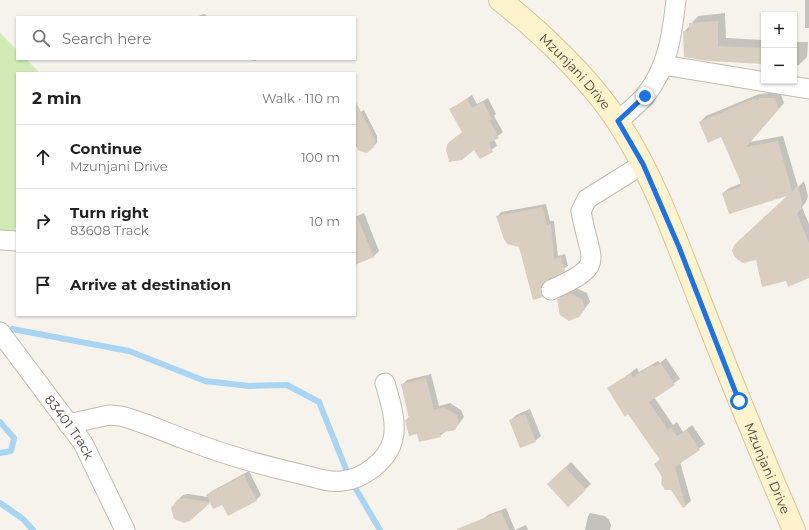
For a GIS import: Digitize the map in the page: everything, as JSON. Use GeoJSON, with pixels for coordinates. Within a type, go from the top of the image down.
{"type":"FeatureCollection","features":[{"type":"Feature","properties":{"kind":"main road","name":"Mzunjani Drive"},"geometry":{"type":"LineString","coordinates":[[500,0],[521,16],[596,93],[618,121],[643,164],[679,247],[739,401],[794,530]]}},
{"type":"Feature","properties":{"kind":"street"},"geometry":{"type":"LineString","coordinates":[[618,121],[645,96],[663,65],[670,44],[676,0]]}},
{"type":"Feature","properties":{"kind":"street"},"geometry":{"type":"LineString","coordinates":[[663,65],[809,90]]}},
{"type":"Feature","properties":{"kind":"street"},"geometry":{"type":"LineString","coordinates":[[551,290],[586,272],[591,264],[591,254],[581,211],[587,199],[643,164]]}},
{"type":"Feature","properties":{"kind":"street"},"geometry":{"type":"LineString","coordinates":[[0,240],[16,242]]}},
{"type":"Feature","properties":{"kind":"street","name":"83401 Track"},"geometry":{"type":"LineString","coordinates":[[0,332],[83,443],[125,530]]}},
{"type":"Feature","properties":{"kind":"street"},"geometry":{"type":"LineString","coordinates":[[68,424],[109,415],[121,416],[257,464],[329,481],[343,481],[369,471],[384,458],[390,450],[393,438],[393,423],[391,404],[386,382]]}},
{"type":"Feature","properties":{"kind":"green space"},"geometry":{"type":"Polygon","coordinates":[[[0,33],[16,49],[16,60],[27,60],[39,72],[16,72],[16,228],[0,242],[0,33]]]}},
{"type":"Feature","properties":{"kind":"building"},"geometry":{"type":"Polygon","coordinates":[[[718,21],[718,46],[761,48],[761,64],[708,61],[684,57],[683,31],[689,31],[689,23],[718,21]]]}},
{"type":"Feature","properties":{"kind":"building"},"geometry":{"type":"Polygon","coordinates":[[[759,98],[775,98],[779,109],[746,147],[778,141],[792,191],[798,186],[802,202],[801,209],[797,214],[809,243],[809,278],[788,287],[786,281],[762,287],[756,260],[743,263],[734,256],[732,250],[735,244],[787,196],[729,214],[722,193],[741,187],[739,178],[721,137],[708,143],[699,122],[753,99],[759,100],[759,98]]]}},
{"type":"Feature","properties":{"kind":"building"},"geometry":{"type":"Polygon","coordinates":[[[467,99],[472,108],[483,102],[492,119],[490,121],[499,138],[489,143],[493,152],[480,159],[474,150],[462,160],[449,162],[446,149],[448,143],[462,132],[449,109],[467,99]]]}},
{"type":"Feature","properties":{"kind":"building"},"geometry":{"type":"Polygon","coordinates":[[[356,102],[375,139],[374,147],[367,153],[359,151],[356,146],[356,102]]]}},
{"type":"Feature","properties":{"kind":"building"},"geometry":{"type":"Polygon","coordinates":[[[543,207],[547,225],[551,224],[554,259],[561,257],[565,271],[542,284],[540,290],[543,297],[533,300],[519,247],[507,244],[496,216],[543,207]]]}},
{"type":"Feature","properties":{"kind":"building"},"geometry":{"type":"Polygon","coordinates":[[[356,214],[374,257],[356,265],[356,214]]]}},
{"type":"Feature","properties":{"kind":"building"},"geometry":{"type":"Polygon","coordinates":[[[569,293],[582,299],[585,309],[579,317],[569,321],[560,315],[557,299],[569,293]]]}},
{"type":"Feature","properties":{"kind":"building"},"geometry":{"type":"Polygon","coordinates":[[[661,363],[675,385],[649,402],[668,430],[671,427],[677,436],[687,430],[700,450],[675,467],[686,507],[683,508],[671,490],[665,490],[661,484],[662,477],[654,464],[660,460],[628,414],[625,417],[607,388],[631,373],[633,377],[652,365],[654,367],[661,363]]]}},
{"type":"Feature","properties":{"kind":"building"},"geometry":{"type":"Polygon","coordinates":[[[426,378],[434,410],[444,407],[457,415],[459,422],[455,430],[440,433],[441,437],[419,442],[417,434],[409,436],[405,420],[409,419],[401,384],[426,378]]]}},
{"type":"Feature","properties":{"kind":"building"},"geometry":{"type":"Polygon","coordinates":[[[525,414],[536,442],[520,448],[509,420],[525,414]]]}},
{"type":"Feature","properties":{"kind":"building"},"geometry":{"type":"Polygon","coordinates":[[[565,467],[586,490],[568,507],[547,484],[565,467]]]}},
{"type":"Feature","properties":{"kind":"building"},"geometry":{"type":"Polygon","coordinates":[[[244,475],[257,501],[228,516],[222,505],[213,509],[210,503],[190,521],[184,523],[174,519],[171,508],[177,500],[183,498],[210,502],[206,495],[244,475]]]}},
{"type":"Feature","properties":{"kind":"building"},"geometry":{"type":"Polygon","coordinates":[[[501,511],[509,530],[457,530],[457,529],[501,511]]]}},
{"type":"Feature","properties":{"kind":"waterway"},"geometry":{"type":"LineString","coordinates":[[12,329],[129,351],[205,381],[249,386],[287,385],[319,402],[350,479],[380,530]]}},
{"type":"Feature","properties":{"kind":"waterway"},"geometry":{"type":"LineString","coordinates":[[0,422],[14,438],[11,451],[0,453]]}},
{"type":"Feature","properties":{"kind":"waterway"},"geometry":{"type":"LineString","coordinates":[[0,503],[23,519],[33,530]]}},
{"type":"Feature","properties":{"kind":"route"},"geometry":{"type":"LineString","coordinates":[[645,96],[618,121],[643,164],[679,247],[739,401]]}}]}
